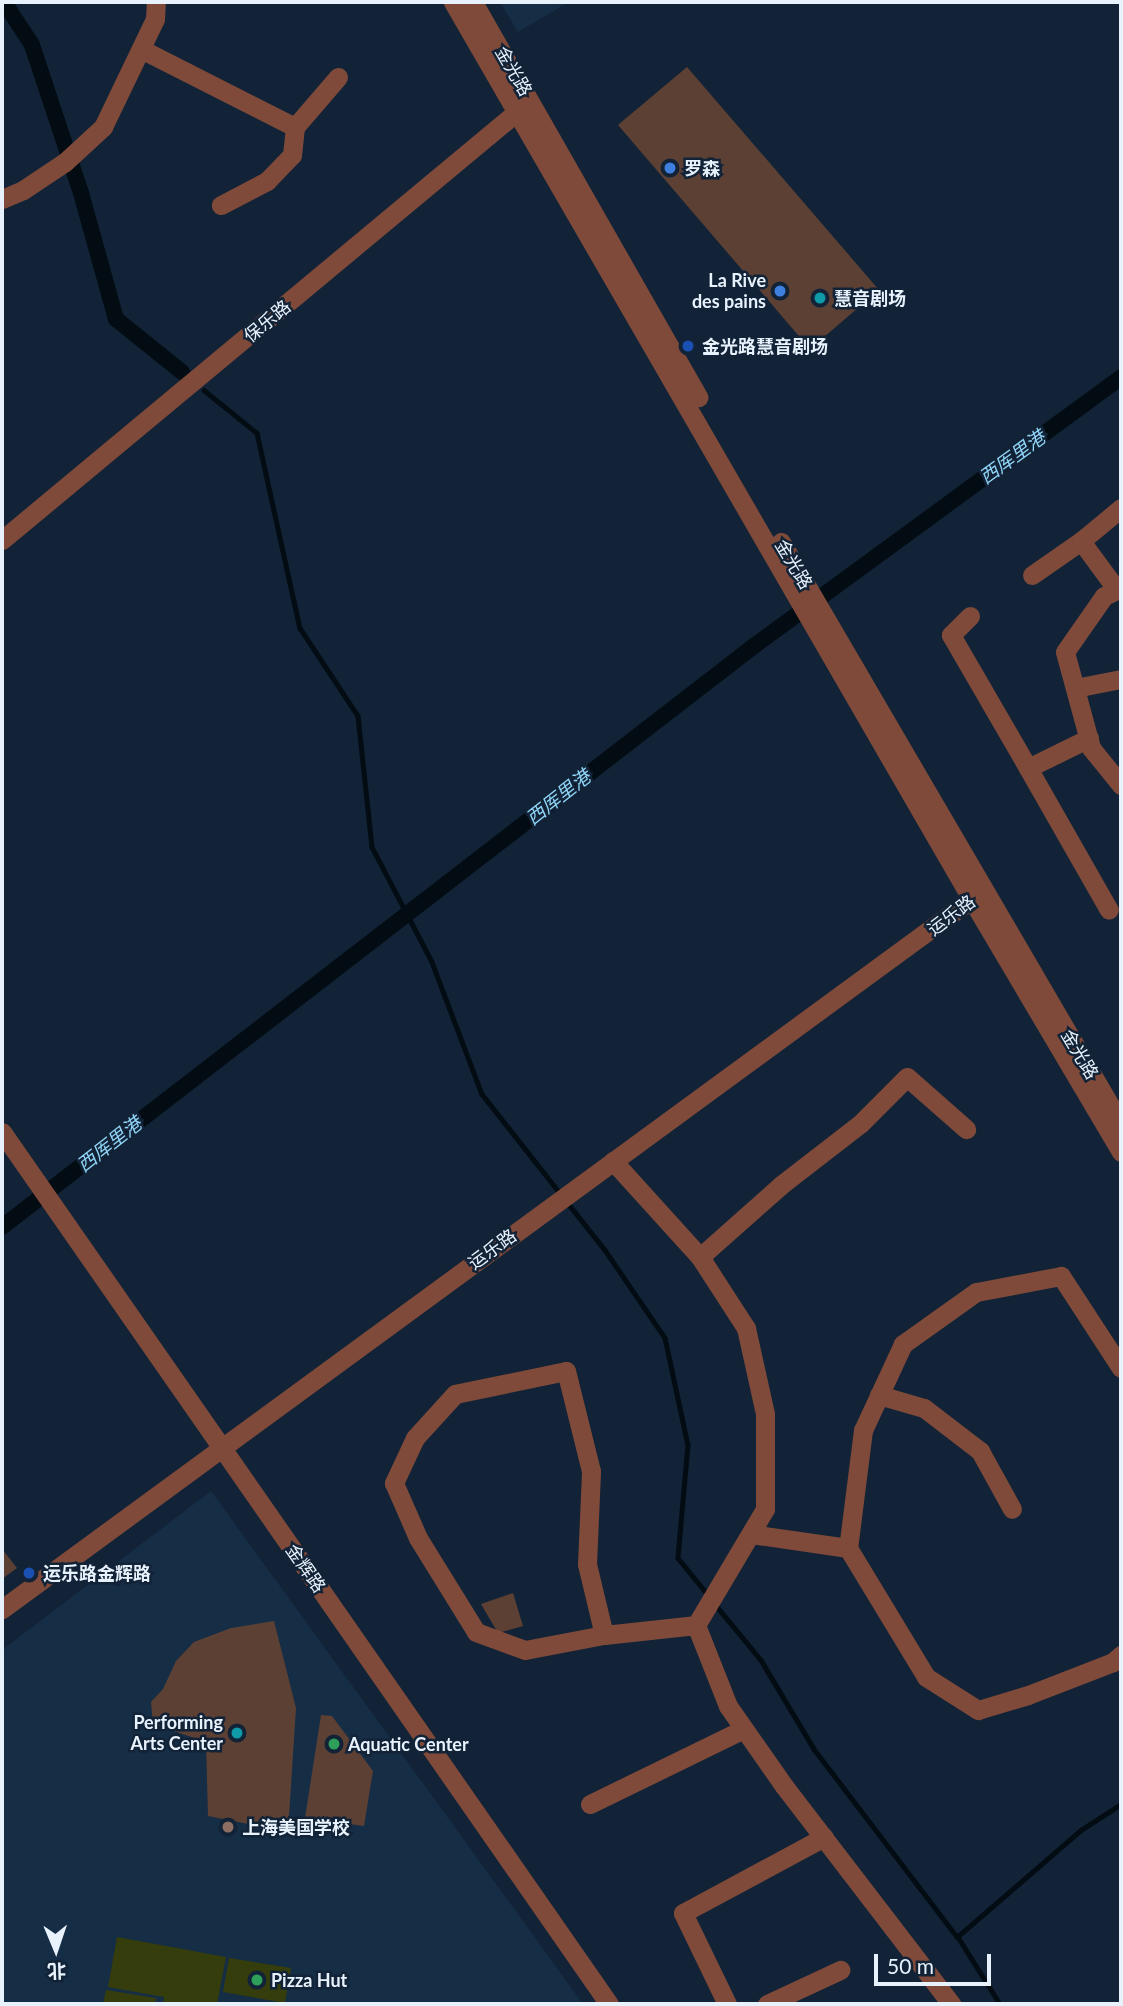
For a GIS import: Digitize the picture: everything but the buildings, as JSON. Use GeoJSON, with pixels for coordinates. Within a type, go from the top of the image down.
{"type":"FeatureCollection","features":[{"type":"Feature","properties":{"kind":"street"},"geometry":{"type":"LineString","coordinates":[[2,199],[23,190],[71,156],[103,127],[155,19],[156,2]]}},
{"type":"Feature","properties":{"kind":"street"},"geometry":{"type":"LineString","coordinates":[[453,2],[524,106]]}},
{"type":"Feature","properties":{"kind":"street","name":"金光路"},"geometry":{"type":"LineString","coordinates":[[472,2],[524,106],[797,596],[828,635]]}},
{"type":"Feature","properties":{"kind":"street"},"geometry":{"type":"LineString","coordinates":[[141,49],[295,127]]}},
{"type":"Feature","properties":{"kind":"street"},"geometry":{"type":"LineString","coordinates":[[221,205],[267,181],[292,156],[295,127],[338,77]]}},
{"type":"Feature","properties":{"kind":"street","name":"金光路"},"geometry":{"type":"LineString","coordinates":[[524,106],[798,571],[828,635],[978,895],[1121,1152]]}},
{"type":"Feature","properties":{"kind":"street","name":"保乐路"},"geometry":{"type":"LineString","coordinates":[[2,540],[524,106]]}},
{"type":"Feature","properties":{"kind":"street"},"geometry":{"type":"LineString","coordinates":[[1032,575],[1081,541],[1121,508]]}},
{"type":"Feature","properties":{"kind":"street"},"geometry":{"type":"LineString","coordinates":[[1081,541],[1119,589],[1104,596],[1065,652],[1091,747],[1121,785]]}},
{"type":"Feature","properties":{"kind":"street"},"geometry":{"type":"LineString","coordinates":[[970,616],[951,635],[1109,910]]}},
{"type":"Feature","properties":{"kind":"street"},"geometry":{"type":"LineString","coordinates":[[1075,688],[1121,679]]}},
{"type":"Feature","properties":{"kind":"street"},"geometry":{"type":"LineString","coordinates":[[1028,768],[1088,738]]}},
{"type":"Feature","properties":{"kind":"street","name":"金光路"},"geometry":{"type":"LineString","coordinates":[[978,895],[1121,1124]]}},
{"type":"Feature","properties":{"kind":"street","name":"运乐路"},"geometry":{"type":"LineString","coordinates":[[2,1609],[221,1446],[978,895]]}},
{"type":"Feature","properties":{"kind":"street"},"geometry":{"type":"LineString","coordinates":[[699,1258],[781,1185],[860,1124],[907,1077],[966,1129]]}},
{"type":"Feature","properties":{"kind":"street","name":"金辉路"},"geometry":{"type":"LineString","coordinates":[[2,1132],[609,2004]]}},
{"type":"Feature","properties":{"kind":"street"},"geometry":{"type":"LineString","coordinates":[[604,1635],[587,1564],[591,1471],[566,1371],[455,1394],[415,1438],[394,1483],[418,1538],[476,1632],[525,1650],[701,1617],[765,1510],[765,1414],[746,1328],[699,1258],[613,1161]]}},
{"type":"Feature","properties":{"kind":"street"},"geometry":{"type":"LineString","coordinates":[[1121,1368],[1061,1276],[976,1292],[902,1344],[863,1430],[848,1548],[926,1677],[978,1710],[1028,1695],[1113,1662],[1121,1655]]}},
{"type":"Feature","properties":{"kind":"street"},"geometry":{"type":"LineString","coordinates":[[879,1395],[925,1408],[980,1451],[1012,1509]]}},
{"type":"Feature","properties":{"kind":"street"},"geometry":{"type":"LineString","coordinates":[[751,1534],[848,1548]]}},
{"type":"Feature","properties":{"kind":"street"},"geometry":{"type":"LineString","coordinates":[[701,1617],[728,1706],[943,2002]]}},
{"type":"Feature","properties":{"kind":"street"},"geometry":{"type":"LineString","coordinates":[[590,1804],[744,1728]]}},
{"type":"Feature","properties":{"kind":"street"},"geometry":{"type":"LineString","coordinates":[[727,2004],[683,1913],[824,1837]]}},
{"type":"Feature","properties":{"kind":"street"},"geometry":{"type":"LineString","coordinates":[[767,2004],[840,1970]]}},
{"type":"Feature","properties":{"kind":"shaded area"},"geometry":{"type":"Polygon","coordinates":[[[500,2],[569,2],[518,32],[500,2]]]}},
{"type":"Feature","properties":{"kind":"shaded area","name":"上海美国学校"},"geometry":{"type":"Polygon","coordinates":[[[211,1491],[583,2004],[2,2004],[2,1650],[211,1491]]]}},
{"type":"Feature","properties":{"kind":"green space"},"geometry":{"type":"Polygon","coordinates":[[[117,1937],[226,1957],[217,2004],[163,2004],[164,1997],[108,1987],[117,1937]]]}},
{"type":"Feature","properties":{"kind":"green space","name":"Pizza Hut"},"geometry":{"type":"Polygon","coordinates":[[[229,1958],[291,1968],[285,2003],[223,1992],[229,1958]]]}},
{"type":"Feature","properties":{"kind":"green space"},"geometry":{"type":"Polygon","coordinates":[[[106,1990],[156,1998],[155,2004],[103,2004],[106,1990]]]}},
{"type":"Feature","properties":{"kind":"waterway"},"geometry":{"type":"LineString","coordinates":[[4,2],[32,45],[81,193],[116,319],[182,372]]}},
{"type":"Feature","properties":{"kind":"waterway","name":"西厍里港"},"geometry":{"type":"LineString","coordinates":[[2,1227],[754,646],[1121,377]]}},
{"type":"Feature","properties":{"kind":"waterway"},"geometry":{"type":"LineString","coordinates":[[204,390],[257,433],[300,628],[358,716],[372,847],[432,962],[482,1094],[560,1193]]}},
{"type":"Feature","properties":{"kind":"waterway"},"geometry":{"type":"LineString","coordinates":[[567,1202],[605,1250],[665,1338],[688,1445],[678,1558],[709,1596]]}},
{"type":"Feature","properties":{"kind":"waterway"},"geometry":{"type":"LineString","coordinates":[[714,1603],[761,1660],[814,1749],[957,1937],[1081,1830],[1121,1804]]}},
{"type":"Feature","properties":{"kind":"waterway"},"geometry":{"type":"LineString","coordinates":[[958,1937],[1000,2004]]}},
{"type":"Feature","properties":{"kind":"place","name":"罗森"},"geometry":{"type":"Point","coordinates":[670,168]}},
{"type":"Feature","properties":{"kind":"place","name":"La Rive des pains"},"geometry":{"type":"Point","coordinates":[780,291]}},
{"type":"Feature","properties":{"kind":"place","name":"慧音剧场"},"geometry":{"type":"Point","coordinates":[820,298]}},
{"type":"Feature","properties":{"kind":"place","name":"金光路慧音剧场"},"geometry":{"type":"Point","coordinates":[688,346]}},
{"type":"Feature","properties":{"kind":"place","name":"运乐路金辉路"},"geometry":{"type":"Point","coordinates":[29,1573]}},
{"type":"Feature","properties":{"kind":"place","name":"Performing Arts Center"},"geometry":{"type":"Point","coordinates":[237,1733]}},
{"type":"Feature","properties":{"kind":"place","name":"Aquatic Center"},"geometry":{"type":"Point","coordinates":[334,1744]}},
{"type":"Feature","properties":{"kind":"place","name":"上海美国学校"},"geometry":{"type":"Point","coordinates":[228,1827]}},
{"type":"Feature","properties":{"kind":"place","name":"Pizza Hut"},"geometry":{"type":"Point","coordinates":[257,1980]}}]}
